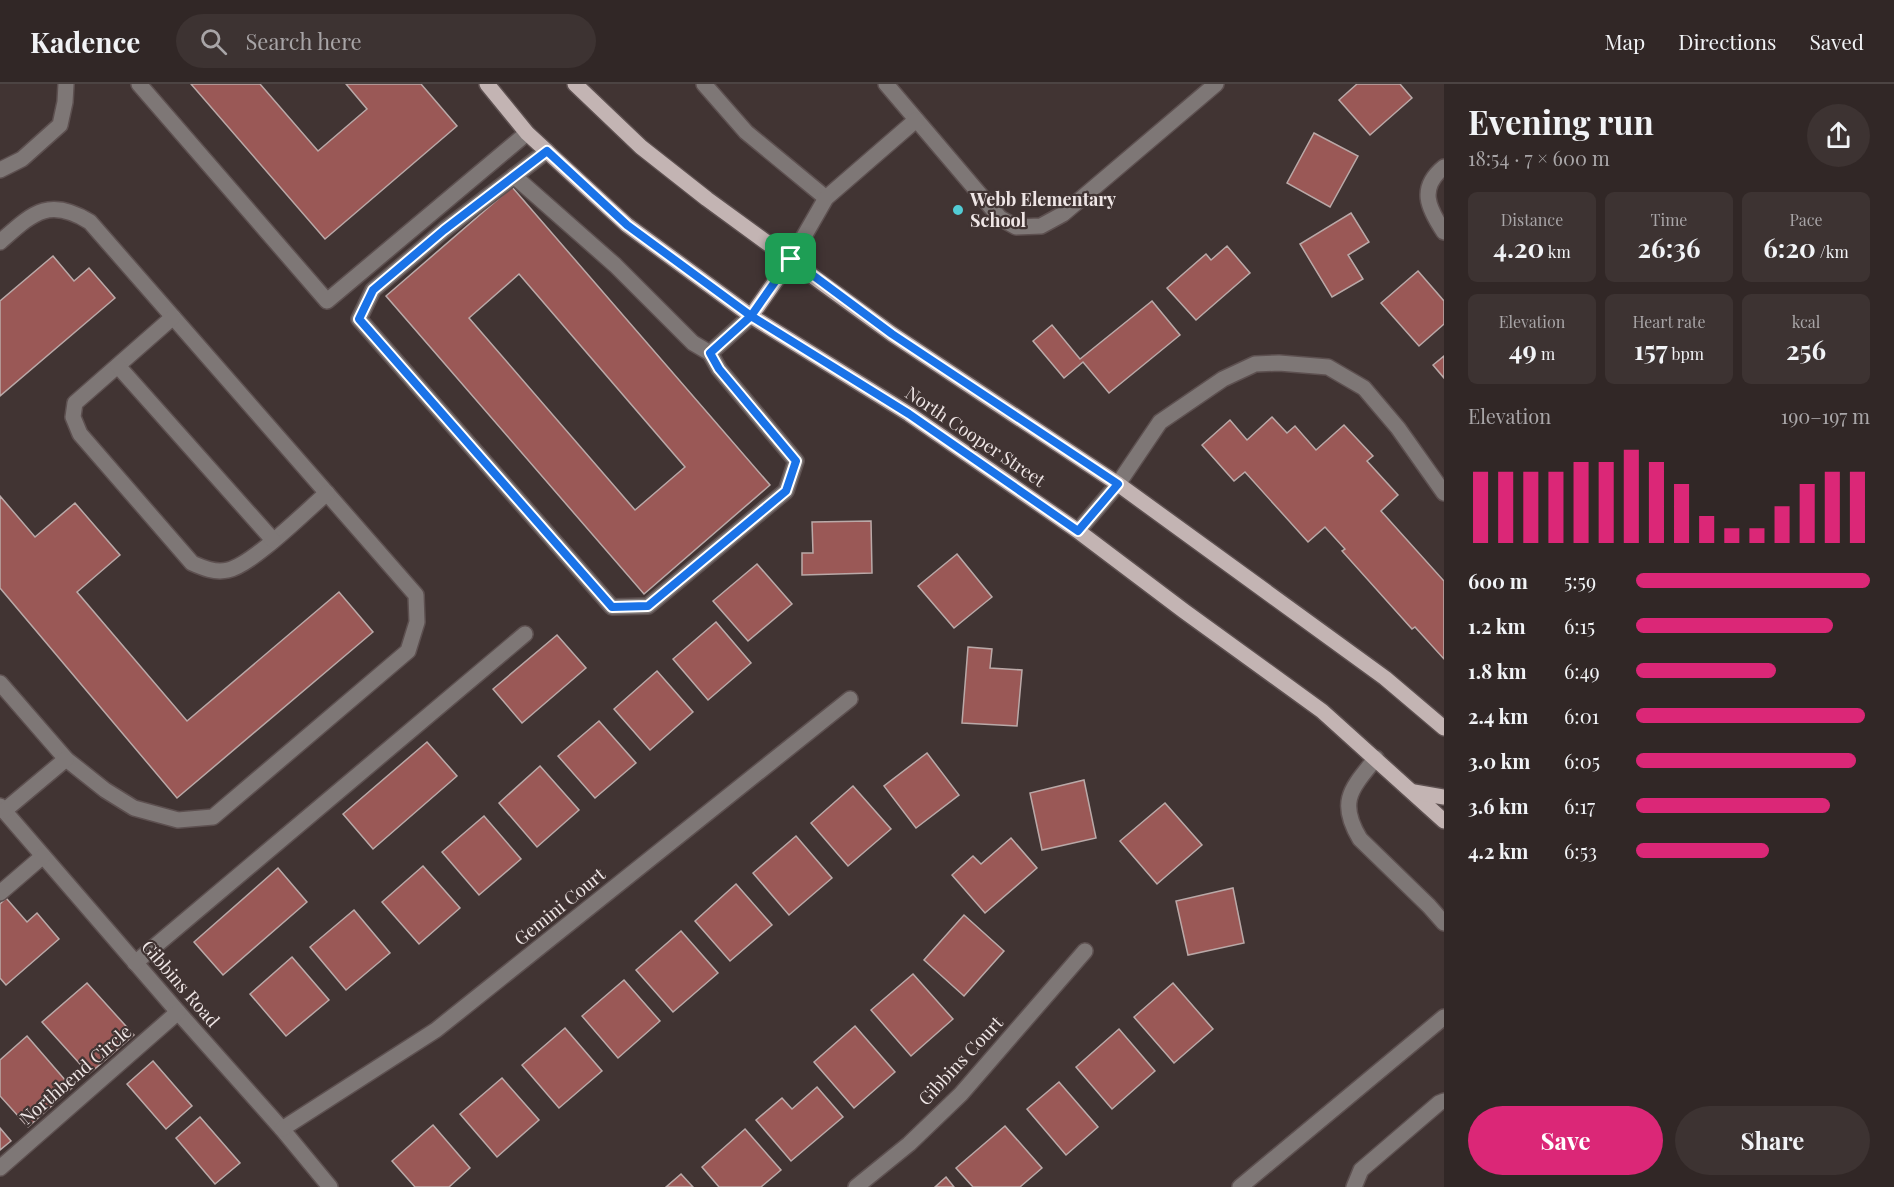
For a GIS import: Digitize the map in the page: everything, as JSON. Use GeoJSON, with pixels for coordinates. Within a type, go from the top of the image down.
{"type":"FeatureCollection","features":[{"type":"Feature","properties":{"kind":"main road","name":"North Cooper Street"},"geometry":{"type":"LineString","coordinates":[[487,84],[527,133],[627,225],[751,316],[909,414],[1078,531],[1322,711],[1444,821]]}},
{"type":"Feature","properties":{"kind":"main road"},"geometry":{"type":"LineString","coordinates":[[575,84],[641,147],[707,199],[892,334],[1118,484],[1441,719]]}},
{"type":"Feature","properties":{"kind":"main road"},"geometry":{"type":"LineString","coordinates":[[751,316],[791,259]]}},
{"type":"Feature","properties":{"kind":"main road"},"geometry":{"type":"LineString","coordinates":[[1414,792],[1444,797]]}},
{"type":"Feature","properties":{"kind":"street"},"geometry":{"type":"LineString","coordinates":[[0,170],[22,159],[60,125],[66,84]]}},
{"type":"Feature","properties":{"kind":"street"},"geometry":{"type":"LineString","coordinates":[[139,84],[327,301],[527,133]]}},
{"type":"Feature","properties":{"kind":"street"},"geometry":{"type":"LineString","coordinates":[[704,84],[746,132],[826,198]]}},
{"type":"Feature","properties":{"kind":"street"},"geometry":{"type":"LineString","coordinates":[[886,84],[1000,218],[1016,227],[1041,226],[1064,214],[1216,84]]}},
{"type":"Feature","properties":{"kind":"street"},"geometry":{"type":"LineString","coordinates":[[791,259],[826,198],[916,120]]}},
{"type":"Feature","properties":{"kind":"street"},"geometry":{"type":"LineString","coordinates":[[514,176],[615,265],[693,343],[710,353],[719,369],[796,461],[786,491],[648,606],[612,607],[359,319],[373,290],[444,230],[514,176],[547,151]]}},
{"type":"Feature","properties":{"kind":"street"},"geometry":{"type":"LineString","coordinates":[[1444,167],[1429,184],[1427,199],[1432,214],[1444,232]]}},
{"type":"Feature","properties":{"kind":"street"},"geometry":{"type":"LineString","coordinates":[[0,242],[31,215],[51,209],[73,211],[90,222],[416,595],[417,622],[408,651],[213,817],[178,820],[135,808],[105,790],[66,759],[0,683]]}},
{"type":"Feature","properties":{"kind":"street"},"geometry":{"type":"LineString","coordinates":[[710,353],[751,316]]}},
{"type":"Feature","properties":{"kind":"street"},"geometry":{"type":"LineString","coordinates":[[173,317],[75,403],[73,417],[80,434],[192,563],[209,570],[227,571],[245,564],[327,493]]}},
{"type":"Feature","properties":{"kind":"street"},"geometry":{"type":"LineString","coordinates":[[1078,531],[1118,484],[1160,422],[1223,379],[1255,364],[1279,363],[1328,367],[1364,388],[1398,428],[1444,493]]}},
{"type":"Feature","properties":{"kind":"street"},"geometry":{"type":"LineString","coordinates":[[118,366],[273,540]]}},
{"type":"Feature","properties":{"kind":"street"},"geometry":{"type":"LineString","coordinates":[[135,963],[525,634]]}},
{"type":"Feature","properties":{"kind":"street","name":"Gemini Court"},"geometry":{"type":"LineString","coordinates":[[282,1129],[436,1030],[850,699]]}},
{"type":"Feature","properties":{"kind":"street"},"geometry":{"type":"LineString","coordinates":[[1376,758],[1352,788],[1347,808],[1352,826],[1360,839],[1444,923]]}},
{"type":"Feature","properties":{"kind":"street"},"geometry":{"type":"LineString","coordinates":[[2,809],[66,759]]}},
{"type":"Feature","properties":{"kind":"street","name":"Gibbins Road"},"geometry":{"type":"LineString","coordinates":[[2,809],[330,1187]]}},
{"type":"Feature","properties":{"kind":"street"},"geometry":{"type":"LineString","coordinates":[[0,893],[43,856]]}},
{"type":"Feature","properties":{"kind":"street","name":"Gibbins Court"},"geometry":{"type":"LineString","coordinates":[[856,1187],[909,1144],[961,1094],[1085,951]]}},
{"type":"Feature","properties":{"kind":"street","name":"Northbend Circle"},"geometry":{"type":"LineString","coordinates":[[0,1168],[178,1012]]}},
{"type":"Feature","properties":{"kind":"street"},"geometry":{"type":"LineString","coordinates":[[1240,1187],[1444,1017]]}},
{"type":"Feature","properties":{"kind":"street"},"geometry":{"type":"LineString","coordinates":[[1354,1187],[1361,1170],[1444,1101]]}},
{"type":"Feature","properties":{"kind":"building"},"geometry":{"type":"Polygon","coordinates":[[[191,84],[260,84],[318,151],[367,109],[346,84],[421,84],[457,126],[325,239],[191,84]]]}},
{"type":"Feature","properties":{"kind":"building"},"geometry":{"type":"Polygon","coordinates":[[[1357,84],[1400,84],[1412,98],[1370,135],[1339,100],[1357,84]]]}},
{"type":"Feature","properties":{"kind":"building"},"geometry":{"type":"Polygon","coordinates":[[[1314,133],[1358,156],[1330,207],[1287,183],[1314,133]]]}},
{"type":"Feature","properties":{"kind":"building"},"geometry":{"type":"Polygon","coordinates":[[[512,187],[770,485],[644,594],[386,296],[512,187]],[[519,274],[469,318],[635,510],[685,467],[519,274]]]}},
{"type":"Feature","properties":{"kind":"building"},"geometry":{"type":"Polygon","coordinates":[[[1351,213],[1369,242],[1348,255],[1363,279],[1332,297],[1300,244],[1351,213]]]}},
{"type":"Feature","properties":{"kind":"building"},"geometry":{"type":"Polygon","coordinates":[[[1227,246],[1250,273],[1196,320],[1167,288],[1206,254],[1211,260],[1227,246]]]}},
{"type":"Feature","properties":{"kind":"building"},"geometry":{"type":"Polygon","coordinates":[[[53,256],[74,281],[89,268],[115,298],[0,396],[0,301],[53,256]]]}},
{"type":"Feature","properties":{"kind":"building"},"geometry":{"type":"Polygon","coordinates":[[[1418,271],[1444,301],[1444,324],[1419,346],[1381,303],[1418,271]]]}},
{"type":"Feature","properties":{"kind":"building"},"geometry":{"type":"Polygon","coordinates":[[[1152,301],[1180,335],[1109,393],[1083,362],[1064,378],[1033,341],[1052,325],[1080,359],[1152,301]]]}},
{"type":"Feature","properties":{"kind":"building"},"geometry":{"type":"Polygon","coordinates":[[[1444,356],[1444,378],[1433,365],[1444,356]]]}},
{"type":"Feature","properties":{"kind":"building"},"geometry":{"type":"Polygon","coordinates":[[[1272,417],[1287,433],[1295,426],[1316,450],[1344,425],[1373,456],[1367,461],[1398,495],[1381,511],[1444,581],[1444,659],[1415,627],[1412,629],[1342,551],[1345,549],[1325,527],[1308,542],[1245,472],[1234,481],[1202,445],[1230,420],[1247,440],[1272,417]]]}},
{"type":"Feature","properties":{"kind":"building"},"geometry":{"type":"Polygon","coordinates":[[[0,496],[35,537],[75,503],[120,555],[77,592],[187,721],[339,592],[373,632],[177,798],[0,588],[0,496]]]}},
{"type":"Feature","properties":{"kind":"building"},"geometry":{"type":"Polygon","coordinates":[[[871,521],[872,573],[802,575],[802,553],[813,553],[812,522],[871,521]]]}},
{"type":"Feature","properties":{"kind":"building"},"geometry":{"type":"Polygon","coordinates":[[[957,554],[992,597],[954,628],[918,586],[957,554]]]}},
{"type":"Feature","properties":{"kind":"building"},"geometry":{"type":"Polygon","coordinates":[[[757,564],[792,604],[748,641],[713,601],[757,564]]]}},
{"type":"Feature","properties":{"kind":"building"},"geometry":{"type":"Polygon","coordinates":[[[716,622],[751,663],[708,700],[673,659],[716,622]]]}},
{"type":"Feature","properties":{"kind":"building"},"geometry":{"type":"Polygon","coordinates":[[[557,635],[586,668],[522,723],[493,689],[557,635]]]}},
{"type":"Feature","properties":{"kind":"building"},"geometry":{"type":"Polygon","coordinates":[[[968,647],[992,649],[990,668],[1022,670],[1017,726],[962,723],[968,647]]]}},
{"type":"Feature","properties":{"kind":"building"},"geometry":{"type":"Polygon","coordinates":[[[657,671],[693,712],[650,750],[614,709],[657,671]]]}},
{"type":"Feature","properties":{"kind":"building"},"geometry":{"type":"Polygon","coordinates":[[[599,721],[636,763],[595,798],[558,756],[599,721]]]}},
{"type":"Feature","properties":{"kind":"building"},"geometry":{"type":"Polygon","coordinates":[[[427,742],[457,776],[373,849],[343,814],[427,742]]]}},
{"type":"Feature","properties":{"kind":"building"},"geometry":{"type":"Polygon","coordinates":[[[927,753],[959,795],[916,828],[884,786],[927,753]]]}},
{"type":"Feature","properties":{"kind":"building"},"geometry":{"type":"Polygon","coordinates":[[[540,766],[579,810],[537,847],[499,803],[540,766]]]}},
{"type":"Feature","properties":{"kind":"building"},"geometry":{"type":"Polygon","coordinates":[[[1084,780],[1096,838],[1042,850],[1030,793],[1084,780]]]}},
{"type":"Feature","properties":{"kind":"building"},"geometry":{"type":"Polygon","coordinates":[[[853,786],[891,829],[848,866],[811,823],[853,786]]]}},
{"type":"Feature","properties":{"kind":"building"},"geometry":{"type":"Polygon","coordinates":[[[1165,803],[1202,845],[1157,884],[1120,841],[1165,803]]]}},
{"type":"Feature","properties":{"kind":"building"},"geometry":{"type":"Polygon","coordinates":[[[484,816],[521,859],[479,895],[442,852],[484,816]]]}},
{"type":"Feature","properties":{"kind":"building"},"geometry":{"type":"Polygon","coordinates":[[[796,836],[832,878],[789,915],[753,873],[796,836]]]}},
{"type":"Feature","properties":{"kind":"building"},"geometry":{"type":"Polygon","coordinates":[[[1011,838],[1037,868],[985,913],[952,875],[973,856],[981,864],[1011,838]]]}},
{"type":"Feature","properties":{"kind":"building"},"geometry":{"type":"Polygon","coordinates":[[[423,866],[460,908],[419,944],[382,902],[423,866]]]}},
{"type":"Feature","properties":{"kind":"building"},"geometry":{"type":"Polygon","coordinates":[[[278,868],[307,902],[223,975],[194,942],[278,868]]]}},
{"type":"Feature","properties":{"kind":"building"},"geometry":{"type":"Polygon","coordinates":[[[736,884],[772,925],[730,961],[695,921],[736,884]]]}},
{"type":"Feature","properties":{"kind":"building"},"geometry":{"type":"Polygon","coordinates":[[[1233,888],[1244,943],[1188,955],[1176,901],[1233,888]]]}},
{"type":"Feature","properties":{"kind":"building"},"geometry":{"type":"Polygon","coordinates":[[[6,898],[27,922],[37,913],[59,939],[6,985],[0,978],[0,904],[6,898]]]}},
{"type":"Feature","properties":{"kind":"building"},"geometry":{"type":"Polygon","coordinates":[[[354,910],[390,953],[346,990],[310,947],[354,910]]]}},
{"type":"Feature","properties":{"kind":"building"},"geometry":{"type":"Polygon","coordinates":[[[964,915],[1004,951],[964,996],[924,960],[964,915]]]}},
{"type":"Feature","properties":{"kind":"building"},"geometry":{"type":"Polygon","coordinates":[[[681,931],[718,973],[673,1012],[636,970],[681,931]]]}},
{"type":"Feature","properties":{"kind":"building"},"geometry":{"type":"Polygon","coordinates":[[[292,957],[329,1000],[286,1036],[250,994],[292,957]]]}},
{"type":"Feature","properties":{"kind":"building"},"geometry":{"type":"Polygon","coordinates":[[[913,974],[953,1019],[911,1056],[871,1010],[913,974]]]}},
{"type":"Feature","properties":{"kind":"building"},"geometry":{"type":"Polygon","coordinates":[[[624,980],[660,1021],[618,1058],[582,1016],[624,980]]]}},
{"type":"Feature","properties":{"kind":"building"},"geometry":{"type":"Polygon","coordinates":[[[87,983],[134,1035],[89,1074],[42,1022],[87,983]]]}},
{"type":"Feature","properties":{"kind":"building"},"geometry":{"type":"Polygon","coordinates":[[[1173,983],[1213,1029],[1174,1063],[1134,1017],[1173,983]]]}},
{"type":"Feature","properties":{"kind":"building"},"geometry":{"type":"Polygon","coordinates":[[[855,1026],[895,1072],[854,1108],[814,1062],[855,1026]]]}},
{"type":"Feature","properties":{"kind":"building"},"geometry":{"type":"Polygon","coordinates":[[[565,1028],[602,1071],[559,1108],[522,1065],[565,1028]]]}},
{"type":"Feature","properties":{"kind":"building"},"geometry":{"type":"Polygon","coordinates":[[[1119,1029],[1155,1071],[1112,1109],[1076,1067],[1119,1029]]]}},
{"type":"Feature","properties":{"kind":"building"},"geometry":{"type":"Polygon","coordinates":[[[27,1036],[72,1088],[28,1127],[0,1096],[0,1060],[27,1036]]]}},
{"type":"Feature","properties":{"kind":"building"},"geometry":{"type":"Polygon","coordinates":[[[153,1061],[192,1106],[166,1129],[127,1084],[153,1061]]]}},
{"type":"Feature","properties":{"kind":"building"},"geometry":{"type":"Polygon","coordinates":[[[502,1078],[539,1120],[497,1157],[460,1114],[502,1078]]]}},
{"type":"Feature","properties":{"kind":"building"},"geometry":{"type":"Polygon","coordinates":[[[1059,1082],[1098,1127],[1066,1155],[1027,1109],[1059,1082]]]}},
{"type":"Feature","properties":{"kind":"building"},"geometry":{"type":"Polygon","coordinates":[[[817,1087],[843,1117],[791,1161],[756,1120],[782,1098],[792,1109],[817,1087]]]}},
{"type":"Feature","properties":{"kind":"building"},"geometry":{"type":"Polygon","coordinates":[[[200,1117],[240,1163],[215,1184],[176,1138],[200,1117]]]}},
{"type":"Feature","properties":{"kind":"building"},"geometry":{"type":"Polygon","coordinates":[[[433,1125],[470,1168],[449,1187],[415,1187],[392,1161],[433,1125]]]}},
{"type":"Feature","properties":{"kind":"building"},"geometry":{"type":"Polygon","coordinates":[[[1005,1126],[1042,1168],[1020,1187],[973,1187],[956,1168],[1005,1126]]]}},
{"type":"Feature","properties":{"kind":"building"},"geometry":{"type":"Polygon","coordinates":[[[0,1128],[11,1141],[0,1150],[0,1128]]]}},
{"type":"Feature","properties":{"kind":"building"},"geometry":{"type":"Polygon","coordinates":[[[745,1129],[781,1170],[761,1187],[719,1187],[702,1167],[745,1129]]]}},
{"type":"Feature","properties":{"kind":"building"},"geometry":{"type":"Polygon","coordinates":[[[681,1174],[693,1187],[666,1187],[681,1174]]]}},
{"type":"Feature","properties":{"kind":"building"},"geometry":{"type":"Polygon","coordinates":[[[946,1177],[954,1187],[935,1187],[946,1177]]]}},
{"type":"Feature","properties":{"kind":"place","name":"Webb Elementary School"},"geometry":{"type":"Point","coordinates":[958,210]}},
{"type":"Feature","properties":{"kind":"route"},"geometry":{"type":"LineString","coordinates":[[791,259],[751,316],[627,225],[547,151],[444,230],[373,290],[359,319],[612,607],[648,606],[786,491],[796,461],[719,369],[710,353],[751,316],[909,414],[1078,531],[1118,484],[892,334],[791,259]]}}]}
